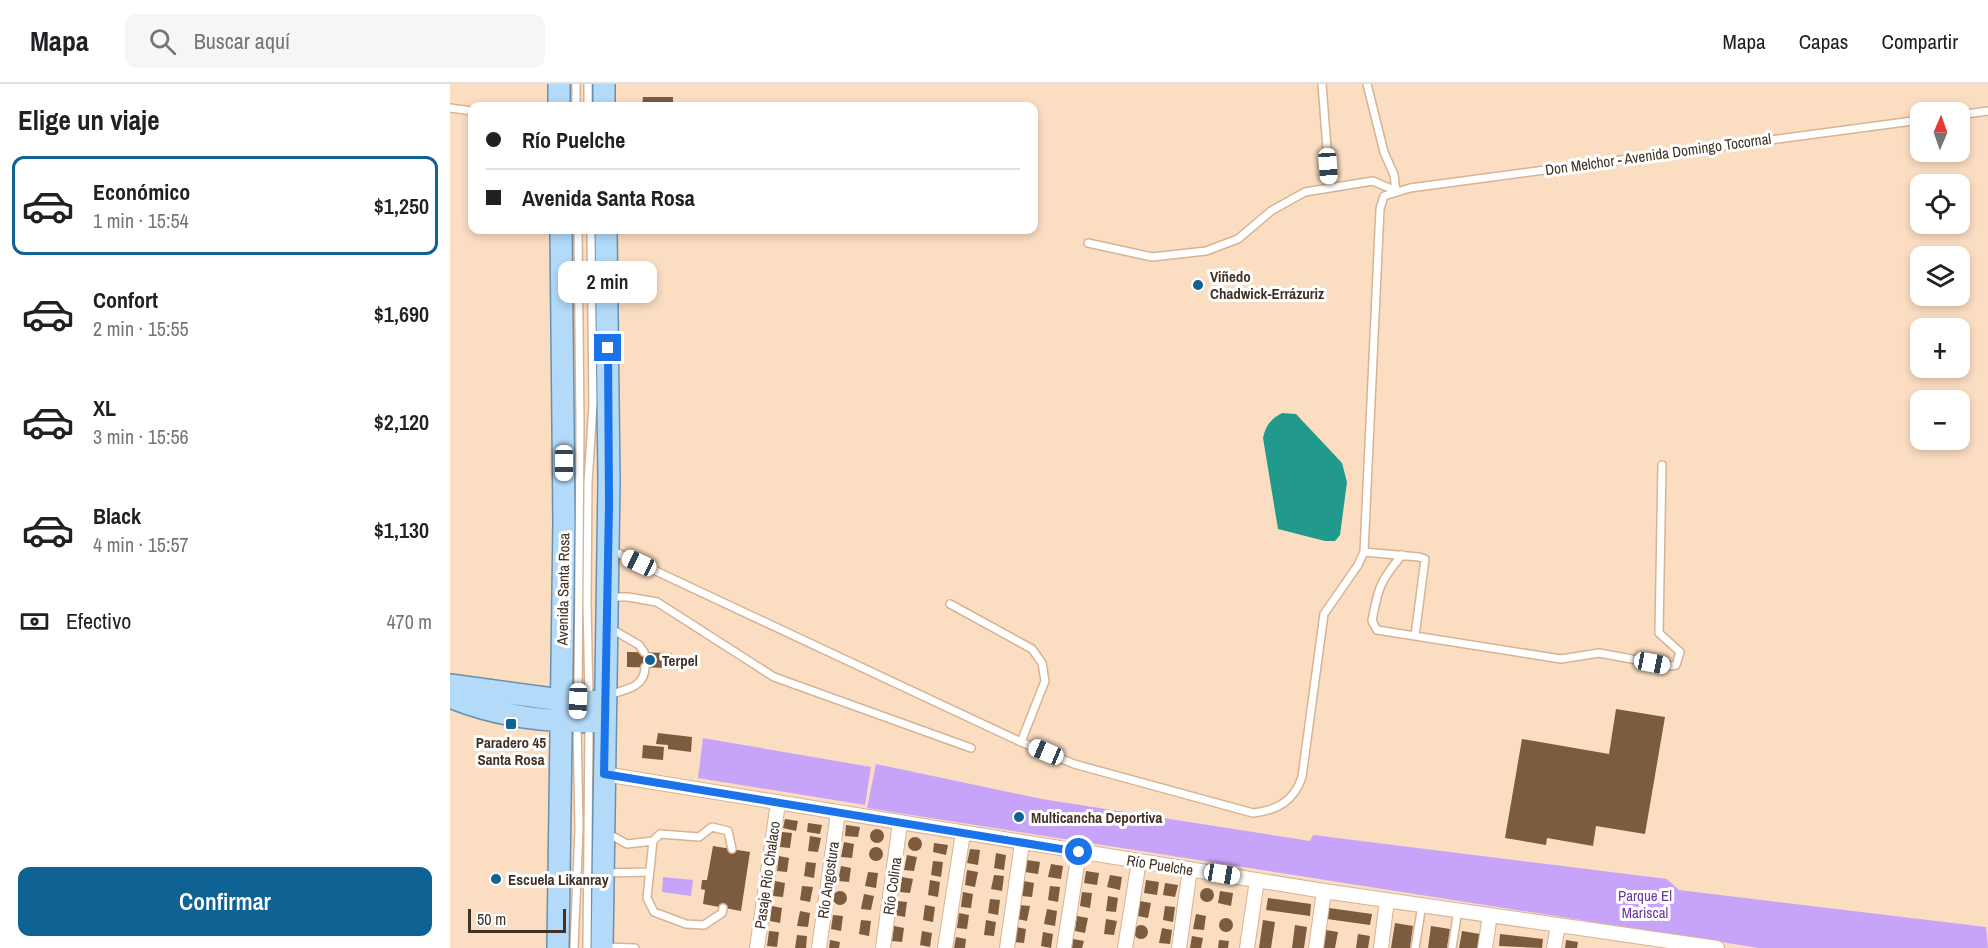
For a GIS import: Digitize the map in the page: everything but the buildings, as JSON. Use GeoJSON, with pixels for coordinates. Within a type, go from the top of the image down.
{"type":"FeatureCollection","features":[{"type":"Feature","properties":{"kind":"main road"},"geometry":{"type":"LineString","coordinates":[[559,84],[559,102]]}},
{"type":"Feature","properties":{"kind":"main road"},"geometry":{"type":"LineString","coordinates":[[604,84],[604,102]]}},
{"type":"Feature","properties":{"kind":"main road","name":"Avenida Santa Rosa"},"geometry":{"type":"LineString","coordinates":[[561,234],[564,443],[586,710],[604,774],[602,873],[597,948]]}},
{"type":"Feature","properties":{"kind":"main road","name":"Avenida Santa Rosa"},"geometry":{"type":"LineString","coordinates":[[558,948],[586,710],[607,626],[609,549],[606,234]]}},
{"type":"Feature","properties":{"kind":"main road"},"geometry":{"type":"LineString","coordinates":[[450,685],[586,710]]}},
{"type":"Feature","properties":{"kind":"main road"},"geometry":{"type":"LineString","coordinates":[[450,698],[501,715],[586,710]]}},
{"type":"Feature","properties":{"kind":"street","name":"Río Puelche"},"geometry":{"type":"LineString","coordinates":[[604,774],[1324,891],[1558,925],[1624,941],[1717,948]]}},
{"type":"Feature","properties":{"kind":"street","name":"Pasaje Río Chalaco"},"geometry":{"type":"LineString","coordinates":[[757,948],[778,803]]}},
{"type":"Feature","properties":{"kind":"street","name":"Río Angostura"},"geometry":{"type":"LineString","coordinates":[[819,948],[838,813]]}},
{"type":"Feature","properties":{"kind":"street","name":"Río Colina"},"geometry":{"type":"LineString","coordinates":[[883,948],[900,823]]}},
{"type":"Feature","properties":{"kind":"street"},"geometry":{"type":"LineString","coordinates":[[945,948],[963,833]]}},
{"type":"Feature","properties":{"kind":"street"},"geometry":{"type":"LineString","coordinates":[[1007,948],[1022,843]]}},
{"type":"Feature","properties":{"kind":"street"},"geometry":{"type":"LineString","coordinates":[[1064,948],[1079,852]]}},
{"type":"Feature","properties":{"kind":"street"},"geometry":{"type":"LineString","coordinates":[[1125,948],[1139,861]]}},
{"type":"Feature","properties":{"kind":"street"},"geometry":{"type":"LineString","coordinates":[[1179,948],[1190,869]]}},
{"type":"Feature","properties":{"kind":"street"},"geometry":{"type":"LineString","coordinates":[[1247,948],[1257,880]]}},
{"type":"Feature","properties":{"kind":"street"},"geometry":{"type":"LineString","coordinates":[[1316,948],[1324,891]]}},
{"type":"Feature","properties":{"kind":"street"},"geometry":{"type":"LineString","coordinates":[[1381,948],[1388,900]]}},
{"type":"Feature","properties":{"kind":"street"},"geometry":{"type":"LineString","coordinates":[[1485,948],[1490,915]]}},
{"type":"Feature","properties":{"kind":"street"},"geometry":{"type":"LineString","coordinates":[[1554,948],[1558,925]]}},
{"type":"Feature","properties":{"kind":"lane"},"geometry":{"type":"LineString","coordinates":[[576,84],[576,102]]}},
{"type":"Feature","properties":{"kind":"lane"},"geometry":{"type":"LineString","coordinates":[[588,84],[588,102]]}},
{"type":"Feature","properties":{"kind":"lane"},"geometry":{"type":"LineString","coordinates":[[1322,84],[1330,187]]}},
{"type":"Feature","properties":{"kind":"lane"},"geometry":{"type":"LineString","coordinates":[[1367,84],[1384,153],[1394,175],[1396,191]]}},
{"type":"Feature","properties":{"kind":"lane"},"geometry":{"type":"LineString","coordinates":[[450,108],[468,110]]}},
{"type":"Feature","properties":{"kind":"lane"},"geometry":{"type":"LineString","coordinates":[[1970,113],[1988,111]]}},
{"type":"Feature","properties":{"kind":"lane","name":"Don Melchor - Avenida Domingo Tocornal"},"geometry":{"type":"LineString","coordinates":[[1396,191],[1910,121]]}},
{"type":"Feature","properties":{"kind":"lane"},"geometry":{"type":"LineString","coordinates":[[1088,243],[1152,257],[1206,251],[1238,239],[1290,198],[1305,192],[1372,181],[1396,191]]}},
{"type":"Feature","properties":{"kind":"lane"},"geometry":{"type":"LineString","coordinates":[[609,549],[1021,742],[1074,764],[1253,813],[1282,804],[1292,797],[1302,777],[1324,614],[1358,566],[1364,552],[1380,209],[1384,196],[1396,191]]}},
{"type":"Feature","properties":{"kind":"lane"},"geometry":{"type":"LineString","coordinates":[[578,234],[586,710],[597,948],[635,948]]}},
{"type":"Feature","properties":{"kind":"lane"},"geometry":{"type":"LineString","coordinates":[[574,948],[586,710],[588,483],[593,404],[591,234]]}},
{"type":"Feature","properties":{"kind":"lane"},"geometry":{"type":"LineString","coordinates":[[1402,555],[1378,589],[1372,621],[1377,630],[1561,659],[1599,652],[1670,666],[1677,665],[1680,652],[1659,633],[1662,465]]}},
{"type":"Feature","properties":{"kind":"lane"},"geometry":{"type":"LineString","coordinates":[[1364,552],[1425,559],[1415,636]]}},
{"type":"Feature","properties":{"kind":"lane"},"geometry":{"type":"LineString","coordinates":[[608,597],[628,597],[657,602],[774,677],[971,748]]}},
{"type":"Feature","properties":{"kind":"lane"},"geometry":{"type":"LineString","coordinates":[[950,604],[1032,649],[1042,663],[1045,681],[1021,742]]}},
{"type":"Feature","properties":{"kind":"lane"},"geometry":{"type":"LineString","coordinates":[[607,626],[639,645],[644,652]]}},
{"type":"Feature","properties":{"kind":"lane"},"geometry":{"type":"LineString","coordinates":[[586,710],[639,684],[644,677],[645,668]]}},
{"type":"Feature","properties":{"kind":"lane"},"geometry":{"type":"LineString","coordinates":[[723,908],[722,913],[704,925],[665,917],[654,912],[647,898],[653,841],[660,834],[699,837],[712,827],[728,831],[732,849]]}},
{"type":"Feature","properties":{"kind":"lane"},"geometry":{"type":"LineString","coordinates":[[603,831],[627,844],[653,841]]}},
{"type":"Feature","properties":{"kind":"lane"},"geometry":{"type":"LineString","coordinates":[[602,873],[649,872]]}},
{"type":"Feature","properties":{"kind":"lane"},"geometry":{"type":"LineString","coordinates":[[1415,948],[1422,905]]}},
{"type":"Feature","properties":{"kind":"lane"},"geometry":{"type":"LineString","coordinates":[[1452,948],[1458,910]]}},
{"type":"Feature","properties":{"kind":"green space"},"geometry":{"type":"Polygon","coordinates":[[[703,738],[871,767],[865,805],[698,778],[703,738]]]}},
{"type":"Feature","properties":{"kind":"green space","name":"Parque El Mariscal"},"geometry":{"type":"Polygon","coordinates":[[[876,764],[1042,799],[1310,841],[1313,835],[1667,879],[1679,890],[1986,927],[1988,948],[1759,948],[867,808],[876,764]]]}},
{"type":"Feature","properties":{"kind":"green space"},"geometry":{"type":"Polygon","coordinates":[[[663,877],[693,880],[691,896],[662,892],[663,877]]]}},
{"type":"Feature","properties":{"kind":"water"},"geometry":{"type":"Polygon","coordinates":[[[1282,413],[1296,414],[1342,463],[1347,482],[1340,535],[1335,541],[1325,541],[1278,529],[1263,438],[1270,423],[1282,413]]]}},
{"type":"Feature","properties":{"kind":"place","name":"Viñedo Chadwick-Errázuriz"},"geometry":{"type":"Point","coordinates":[1198,285]}},
{"type":"Feature","properties":{"kind":"place","name":"Terpel"},"geometry":{"type":"Point","coordinates":[650,660]}},
{"type":"Feature","properties":{"kind":"place","name":"Paradero 45 Santa Rosa"},"geometry":{"type":"Point","coordinates":[511,724]}},
{"type":"Feature","properties":{"kind":"place","name":"Multicancha Deportiva"},"geometry":{"type":"Point","coordinates":[1019,817]}},
{"type":"Feature","properties":{"kind":"place","name":"Escuela Likanray"},"geometry":{"type":"Point","coordinates":[496,879]}},
{"type":"Feature","properties":{"kind":"route"},"geometry":{"type":"LineString","coordinates":[[608,348],[609,505],[604,774],[1079,852]]}}]}
